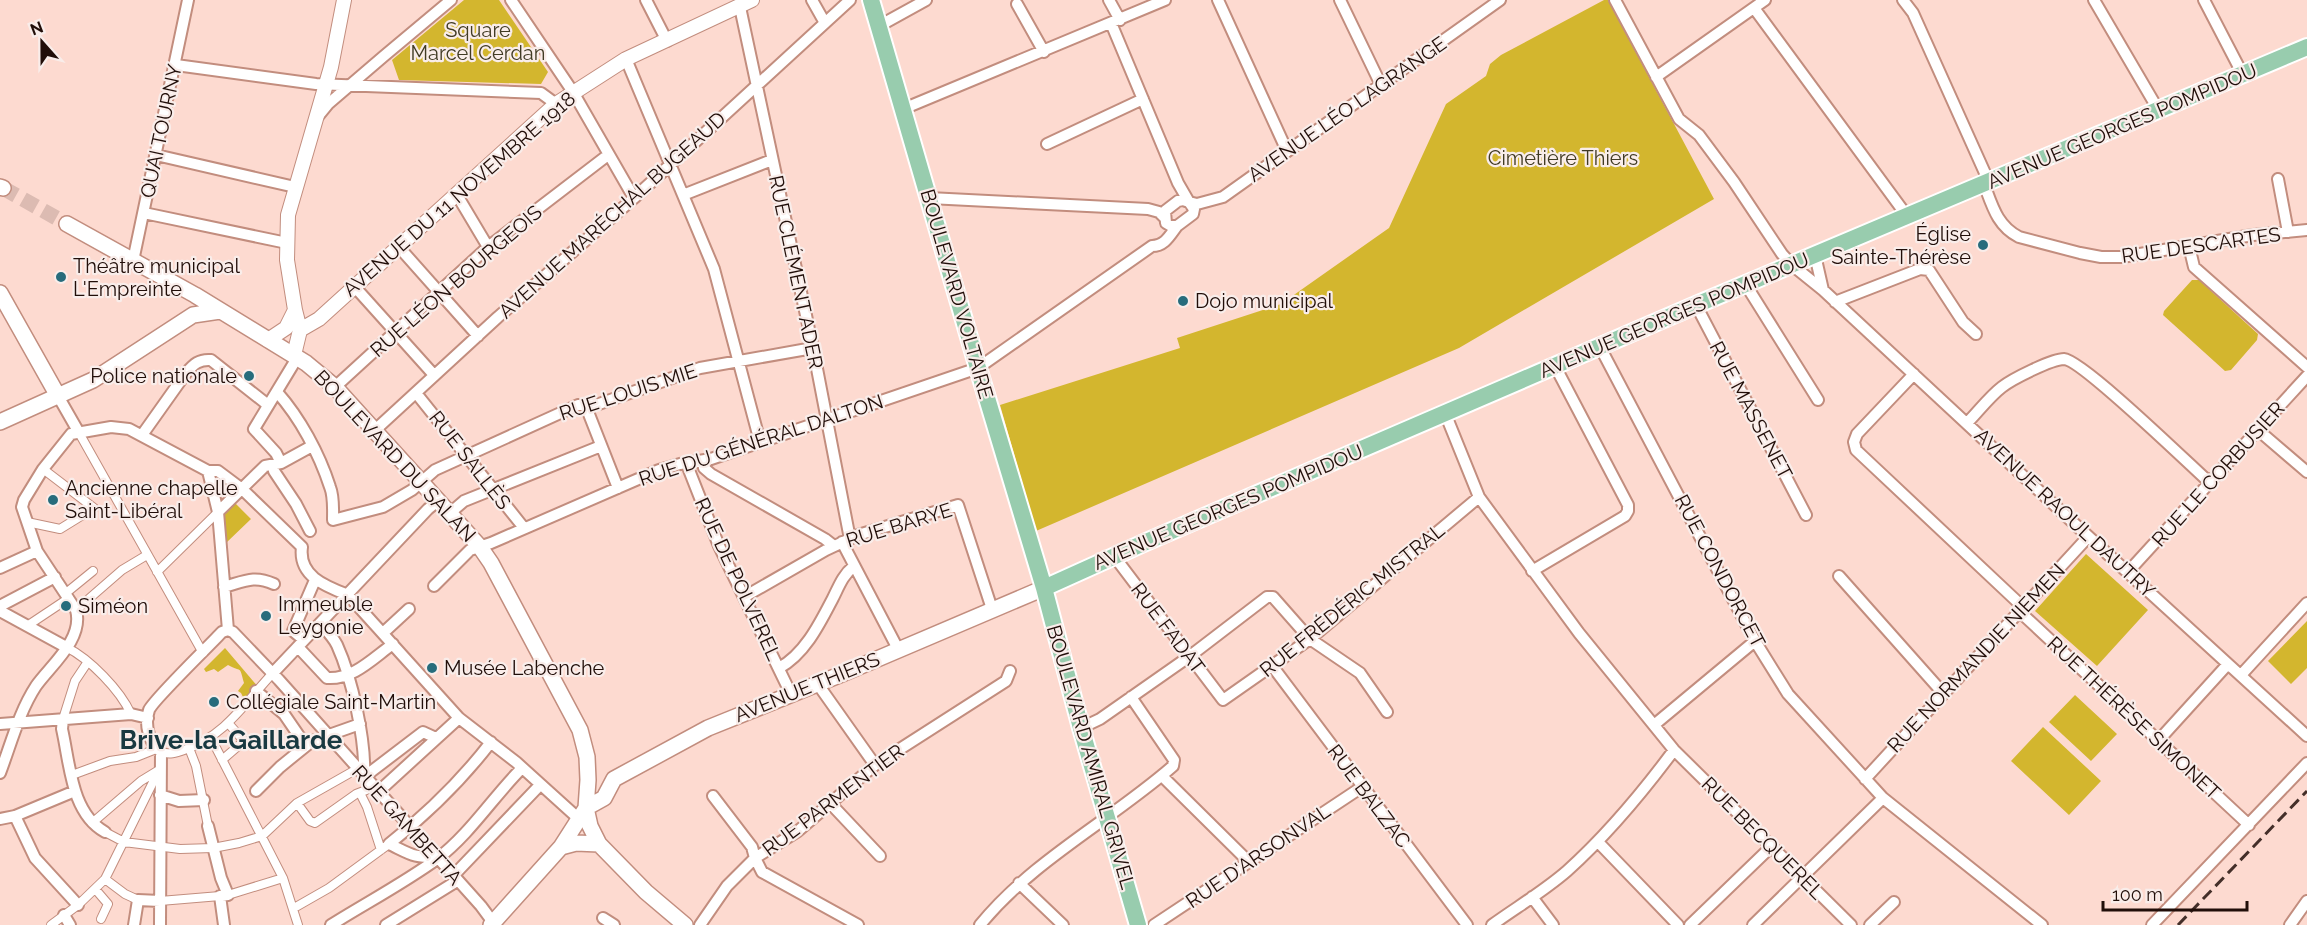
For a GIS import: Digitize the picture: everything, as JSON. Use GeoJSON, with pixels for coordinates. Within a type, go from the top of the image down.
{"type":"FeatureCollection","features":[{"type":"Feature","properties":{"kind":"main road","name":"BOULEVARD VOLTAIRE"},"geometry":{"type":"LineString","coordinates":[[871,0],[1044,588]]}},
{"type":"Feature","properties":{"kind":"main road","name":"AVENUE GEORGES POMPIDOU"},"geometry":{"type":"LineString","coordinates":[[1044,588],[1696,305],[2307,47]]}},
{"type":"Feature","properties":{"kind":"main road","name":"BOULEVARD DU SALAN"},"geometry":{"type":"LineString","coordinates":[[67,224],[296,357],[335,387],[439,500],[491,563],[580,730],[587,757],[588,780],[582,813]]}},
{"type":"Feature","properties":{"kind":"main road"},"geometry":{"type":"LineString","coordinates":[[0,293],[58,396]]}},
{"type":"Feature","properties":{"kind":"main road"},"geometry":{"type":"LineString","coordinates":[[0,422],[93,380],[193,315],[220,311]]}},
{"type":"Feature","properties":{"kind":"main road","name":"AVENUE THIERS"},"geometry":{"type":"LineString","coordinates":[[582,813],[604,798],[614,778],[708,728],[1044,588]]}},
{"type":"Feature","properties":{"kind":"main road","name":"BOULEVARD AMIRAL GRIVEL"},"geometry":{"type":"LineString","coordinates":[[1044,588],[1081,728],[1138,925]]}},
{"type":"Feature","properties":{"kind":"main road"},"geometry":{"type":"LineString","coordinates":[[493,925],[561,847],[582,813],[599,844],[646,892],[685,925]]}},
{"type":"Feature","properties":{"kind":"main road"},"geometry":{"type":"LineString","coordinates":[[561,847],[576,843],[599,844]]}},
{"type":"Feature","properties":{"kind":"street","name":"QUAI TOURNY"},"geometry":{"type":"LineString","coordinates":[[133,261],[188,0]]}},
{"type":"Feature","properties":{"kind":"street"},"geometry":{"type":"LineString","coordinates":[[310,531],[296,504],[274,471],[277,464],[276,453],[254,429],[296,357],[300,330],[295,310],[287,243],[288,215],[326,85],[344,0]]}},
{"type":"Feature","properties":{"kind":"street"},"geometry":{"type":"LineString","coordinates":[[315,120],[328,104],[452,0]]}},
{"type":"Feature","properties":{"kind":"street"},"geometry":{"type":"LineString","coordinates":[[511,0],[573,92],[634,198]]}},
{"type":"Feature","properties":{"kind":"street"},"geometry":{"type":"LineString","coordinates":[[646,0],[667,41]]}},
{"type":"Feature","properties":{"kind":"street"},"geometry":{"type":"LineString","coordinates":[[812,0],[825,22]]}},
{"type":"Feature","properties":{"kind":"street","name":"AVENUE MARÉCHAL BUGEAUD"},"geometry":{"type":"LineString","coordinates":[[374,430],[634,198],[850,0]]}},
{"type":"Feature","properties":{"kind":"street"},"geometry":{"type":"LineString","coordinates":[[879,26],[926,0]]}},
{"type":"Feature","properties":{"kind":"street"},"geometry":{"type":"LineString","coordinates":[[1109,0],[1143,99],[1184,201],[1194,209],[1193,214]]}},
{"type":"Feature","properties":{"kind":"street"},"geometry":{"type":"LineString","coordinates":[[903,109],[1165,0]]}},
{"type":"Feature","properties":{"kind":"street"},"geometry":{"type":"LineString","coordinates":[[1218,0],[1287,151]]}},
{"type":"Feature","properties":{"kind":"street"},"geometry":{"type":"LineString","coordinates":[[1340,0],[1381,85]]}},
{"type":"Feature","properties":{"kind":"street","name":"AVENUE LÉO LAGRANGE"},"geometry":{"type":"LineString","coordinates":[[1184,201],[1203,204],[1223,197],[1500,0]]}},
{"type":"Feature","properties":{"kind":"street","name":"AVENUE RAOUL DAUTRY"},"geometry":{"type":"LineString","coordinates":[[1615,0],[1679,119],[1699,135],[1792,265],[1823,290],[1910,379],[1967,423],[2088,537],[2307,736]]}},
{"type":"Feature","properties":{"kind":"street"},"geometry":{"type":"LineString","coordinates":[[1656,77],[1765,0]]}},
{"type":"Feature","properties":{"kind":"street","name":"RUE DESCARTES"},"geometry":{"type":"LineString","coordinates":[[1903,0],[1913,13],[1987,183],[1996,216],[2009,232],[2019,237],[2101,257],[2122,257],[2253,235],[2307,230]]}},
{"type":"Feature","properties":{"kind":"street"},"geometry":{"type":"LineString","coordinates":[[2094,0],[2159,111]]}},
{"type":"Feature","properties":{"kind":"street"},"geometry":{"type":"LineString","coordinates":[[2204,0],[2243,75]]}},
{"type":"Feature","properties":{"kind":"street","name":"AVENUE DU 11 NOVEMBRE 1918"},"geometry":{"type":"LineString","coordinates":[[300,330],[319,319],[556,104],[626,59],[746,3]]}},
{"type":"Feature","properties":{"kind":"street","name":"RUE CLÉMENT ADER"},"geometry":{"type":"LineString","coordinates":[[746,3],[756,84],[827,419],[842,542],[853,567],[862,579],[898,649]]}},
{"type":"Feature","properties":{"kind":"street"},"geometry":{"type":"LineString","coordinates":[[1017,4],[1044,52]]}},
{"type":"Feature","properties":{"kind":"street"},"geometry":{"type":"LineString","coordinates":[[1754,8],[1907,216]]}},
{"type":"Feature","properties":{"kind":"street"},"geometry":{"type":"LineString","coordinates":[[626,59],[714,269],[760,442]]}},
{"type":"Feature","properties":{"kind":"street"},"geometry":{"type":"LineString","coordinates":[[176,65],[326,85],[541,93],[556,104]]}},
{"type":"Feature","properties":{"kind":"street"},"geometry":{"type":"LineString","coordinates":[[1047,144],[1143,99]]}},
{"type":"Feature","properties":{"kind":"street"},"geometry":{"type":"LineString","coordinates":[[156,155],[295,187]]}},
{"type":"Feature","properties":{"kind":"street","name":"RUE LÉON BOURGEOIS"},"geometry":{"type":"LineString","coordinates":[[335,387],[488,248],[608,155]]}},
{"type":"Feature","properties":{"kind":"street"},"geometry":{"type":"LineString","coordinates":[[683,195],[772,160]]}},
{"type":"Feature","properties":{"kind":"street"},"geometry":{"type":"LineString","coordinates":[[2278,179],[2288,232]]}},
{"type":"Feature","properties":{"kind":"street"},"geometry":{"type":"LineString","coordinates":[[457,195],[488,248]]}},
{"type":"Feature","properties":{"kind":"street"},"geometry":{"type":"LineString","coordinates":[[1152,246],[1158,246],[1177,226],[1193,214],[1212,207],[1223,197]]}},
{"type":"Feature","properties":{"kind":"street"},"geometry":{"type":"LineString","coordinates":[[928,198],[1148,209],[1159,212],[1165,220],[1177,226]]}},
{"type":"Feature","properties":{"kind":"street"},"geometry":{"type":"LineString","coordinates":[[978,368],[1152,246],[1164,230],[1165,212],[1168,208],[1184,201]]}},
{"type":"Feature","properties":{"kind":"street"},"geometry":{"type":"LineString","coordinates":[[144,213],[287,243]]}},
{"type":"Feature","properties":{"kind":"street"},"geometry":{"type":"LineString","coordinates":[[398,246],[478,336]]}},
{"type":"Feature","properties":{"kind":"street"},"geometry":{"type":"LineString","coordinates":[[2189,246],[2194,267],[2307,367]]}},
{"type":"Feature","properties":{"kind":"street"},"geometry":{"type":"LineString","coordinates":[[1815,255],[1823,290]]}},
{"type":"Feature","properties":{"kind":"street"},"geometry":{"type":"LineString","coordinates":[[1835,302],[1920,269],[1929,270],[1963,322],[1976,334]]}},
{"type":"Feature","properties":{"kind":"street"},"geometry":{"type":"LineString","coordinates":[[1746,285],[1818,400]]}},
{"type":"Feature","properties":{"kind":"street"},"geometry":{"type":"LineString","coordinates":[[354,286],[434,375]]}},
{"type":"Feature","properties":{"kind":"street","name":"RUE MASSENET"},"geometry":{"type":"LineString","coordinates":[[1696,305],[1806,515]]}},
{"type":"Feature","properties":{"kind":"street"},"geometry":{"type":"LineString","coordinates":[[268,340],[286,328],[295,310]]}},
{"type":"Feature","properties":{"kind":"street","name":"RUE CONDORCET"},"geometry":{"type":"LineString","coordinates":[[1600,347],[1755,641],[1788,694],[1883,798],[2042,925]]}},
{"type":"Feature","properties":{"kind":"street","name":"RUE LOUIS MIE"},"geometry":{"type":"LineString","coordinates":[[312,446],[331,488],[333,520],[383,507],[412,490],[435,470],[578,405],[599,404],[700,368],[813,348]]}},
{"type":"Feature","properties":{"kind":"street"},"geometry":{"type":"LineString","coordinates":[[1967,423],[2003,387],[2054,361],[2066,359],[2076,362],[2112,393],[2210,483]]}},
{"type":"Feature","properties":{"kind":"street"},"geometry":{"type":"LineString","coordinates":[[142,435],[194,363],[203,360],[211,360],[268,405]]}},
{"type":"Feature","properties":{"kind":"street"},"geometry":{"type":"LineString","coordinates":[[1532,571],[1625,516],[1628,512],[1628,505],[1555,366]]}},
{"type":"Feature","properties":{"kind":"street","name":"RUE DU GÉNÉRAL DALTON"},"geometry":{"type":"LineString","coordinates":[[434,586],[470,550],[658,470],[703,461],[978,368]]}},
{"type":"Feature","properties":{"kind":"street","name":"RUE LE CORBUSIER"},"geometry":{"type":"LineString","coordinates":[[2128,572],[2307,376]]}},
{"type":"Feature","properties":{"kind":"street","name":"RUE THÉRÈSE SIMONET"},"geometry":{"type":"LineString","coordinates":[[1910,379],[1857,434],[1854,442],[1856,450],[2249,825]]}},
{"type":"Feature","properties":{"kind":"street"},"geometry":{"type":"LineString","coordinates":[[157,572],[265,466],[277,464],[312,446],[286,402],[276,392]]}},
{"type":"Feature","properties":{"kind":"street","name":"RUE SALLÈS"},"geometry":{"type":"LineString","coordinates":[[416,393],[524,528]]}},
{"type":"Feature","properties":{"kind":"street"},"geometry":{"type":"LineString","coordinates":[[58,396],[203,653]]}},
{"type":"Feature","properties":{"kind":"street"},"geometry":{"type":"LineString","coordinates":[[585,404],[618,488]]}},
{"type":"Feature","properties":{"kind":"street","name":"RUE BECQUEREL"},"geometry":{"type":"LineString","coordinates":[[1445,413],[1479,497],[1532,571],[1654,725],[1674,750],[1851,925]]}},
{"type":"Feature","properties":{"kind":"street"},"geometry":{"type":"LineString","coordinates":[[0,773],[22,710],[77,628],[76,610],[37,551],[22,507],[24,500],[43,469],[71,434],[111,427],[129,429],[142,435],[208,471],[218,471],[243,489],[302,547],[301,555],[305,566],[315,580],[348,595],[459,718],[491,742],[540,785],[582,813]]}},
{"type":"Feature","properties":{"kind":"street"},"geometry":{"type":"LineString","coordinates":[[2258,430],[2307,471]]}},
{"type":"Feature","properties":{"kind":"street"},"geometry":{"type":"LineString","coordinates":[[450,513],[464,501],[601,446]]}},
{"type":"Feature","properties":{"kind":"street"},"geometry":{"type":"LineString","coordinates":[[703,461],[704,468],[711,474],[825,539],[842,542]]}},
{"type":"Feature","properties":{"kind":"street","name":"RUE DE POLVEREL"},"geometry":{"type":"LineString","coordinates":[[689,463],[689,471],[719,546],[791,694]]}},
{"type":"Feature","properties":{"kind":"street"},"geometry":{"type":"LineString","coordinates":[[27,522],[60,529],[94,508],[43,469]]}},
{"type":"Feature","properties":{"kind":"street"},"geometry":{"type":"LineString","coordinates":[[160,925],[159,770],[158,751],[149,735],[150,708],[222,632],[228,630],[218,512],[208,471]]}},
{"type":"Feature","properties":{"kind":"street","name":"RUE FRÉDÉRIC MISTRAL"},"geometry":{"type":"LineString","coordinates":[[1223,700],[1310,639],[1479,497]]}},
{"type":"Feature","properties":{"kind":"street"},"geometry":{"type":"LineString","coordinates":[[72,775],[110,761],[158,751],[174,753],[211,738],[228,723],[301,643],[439,500]]}},
{"type":"Feature","properties":{"kind":"street","name":"RUE BARYE"},"geometry":{"type":"LineString","coordinates":[[744,597],[842,542],[958,505],[992,609]]}},
{"type":"Feature","properties":{"kind":"street","name":"RUE NORMANDIE NIEMEN"},"geometry":{"type":"LineString","coordinates":[[1865,778],[2088,537]]}},
{"type":"Feature","properties":{"kind":"street"},"geometry":{"type":"LineString","coordinates":[[0,568],[37,551]]}},
{"type":"Feature","properties":{"kind":"street"},"geometry":{"type":"LineString","coordinates":[[76,610],[122,570],[147,555]]}},
{"type":"Feature","properties":{"kind":"street","name":"RUE FADAT"},"geometry":{"type":"LineString","coordinates":[[1114,556],[1223,700]]}},
{"type":"Feature","properties":{"kind":"street"},"geometry":{"type":"LineString","coordinates":[[779,668],[798,654],[820,622],[843,578],[853,567]]}},
{"type":"Feature","properties":{"kind":"street"},"geometry":{"type":"LineString","coordinates":[[27,626],[93,571]]}},
{"type":"Feature","properties":{"kind":"street"},"geometry":{"type":"LineString","coordinates":[[1839,576],[1943,693]]}},
{"type":"Feature","properties":{"kind":"street"},"geometry":{"type":"LineString","coordinates":[[0,606],[55,577]]}},
{"type":"Feature","properties":{"kind":"street"},"geometry":{"type":"LineString","coordinates":[[224,587],[261,578],[274,584]]}},
{"type":"Feature","properties":{"kind":"street"},"geometry":{"type":"LineString","coordinates":[[315,580],[293,631],[327,678],[336,679],[356,671],[393,644]]}},
{"type":"Feature","properties":{"kind":"street"},"geometry":{"type":"LineString","coordinates":[[1081,728],[1100,719],[1190,656],[1267,597],[1273,597],[1310,639],[1360,673],[1387,712]]}},
{"type":"Feature","properties":{"kind":"street"},"geometry":{"type":"LineString","coordinates":[[2241,675],[2307,603]]}},
{"type":"Feature","properties":{"kind":"street"},"geometry":{"type":"LineString","coordinates":[[383,633],[409,609]]}},
{"type":"Feature","properties":{"kind":"street"},"geometry":{"type":"LineString","coordinates":[[0,611],[75,652],[104,677],[125,702],[131,714]]}},
{"type":"Feature","properties":{"kind":"street"},"geometry":{"type":"LineString","coordinates":[[320,623],[337,644],[347,675],[366,755],[361,773]]}},
{"type":"Feature","properties":{"kind":"street","name":"RUE GAMBETTA"},"geometry":{"type":"LineString","coordinates":[[228,630],[233,632],[411,827],[481,906],[493,925]]}},
{"type":"Feature","properties":{"kind":"street"},"geometry":{"type":"LineString","coordinates":[[1654,725],[1755,641]]}},
{"type":"Feature","properties":{"kind":"street"},"geometry":{"type":"LineString","coordinates":[[87,663],[75,681],[62,729],[75,791],[86,817],[105,832],[124,842],[196,849],[213,848],[262,836],[297,803],[361,773],[423,732],[436,738]]}},
{"type":"Feature","properties":{"kind":"street"},"geometry":{"type":"LineString","coordinates":[[2161,743],[2228,664]]}},
{"type":"Feature","properties":{"kind":"street","name":"RUE BALZAC"},"geometry":{"type":"LineString","coordinates":[[1273,667],[1467,925]]}},
{"type":"Feature","properties":{"kind":"street","name":"RUE PARMENTIER"},"geometry":{"type":"LineString","coordinates":[[700,925],[727,886],[755,858],[798,831],[875,765],[1006,681],[1010,671]]}},
{"type":"Feature","properties":{"kind":"street"},"geometry":{"type":"LineString","coordinates":[[817,683],[875,765]]}},
{"type":"Feature","properties":{"kind":"street"},"geometry":{"type":"LineString","coordinates":[[256,691],[284,714],[306,746]]}},
{"type":"Feature","properties":{"kind":"street"},"geometry":{"type":"LineString","coordinates":[[980,925],[1019,883],[1173,766],[1174,760],[1131,697]]}},
{"type":"Feature","properties":{"kind":"street"},"geometry":{"type":"LineString","coordinates":[[0,724],[131,714],[148,718]]}},
{"type":"Feature","properties":{"kind":"street"},"geometry":{"type":"LineString","coordinates":[[297,803],[310,821],[315,822],[360,793],[376,790],[459,718]]}},
{"type":"Feature","properties":{"kind":"street"},"geometry":{"type":"LineString","coordinates":[[222,760],[244,741],[228,723]]}},
{"type":"Feature","properties":{"kind":"street"},"geometry":{"type":"LineString","coordinates":[[242,800],[256,791],[306,746],[327,735],[360,724]]}},
{"type":"Feature","properties":{"kind":"street"},"geometry":{"type":"LineString","coordinates":[[211,738],[283,878],[298,925]]}},
{"type":"Feature","properties":{"kind":"street"},"geometry":{"type":"LineString","coordinates":[[294,908],[329,888],[411,827],[475,763],[491,742]]}},
{"type":"Feature","properties":{"kind":"street"},"geometry":{"type":"LineString","coordinates":[[189,748],[196,766],[224,896],[224,925]]}},
{"type":"Feature","properties":{"kind":"street"},"geometry":{"type":"LineString","coordinates":[[1492,925],[1565,873],[1598,842],[1674,750]]}},
{"type":"Feature","properties":{"kind":"street"},"geometry":{"type":"LineString","coordinates":[[2152,925],[2307,763]]}},
{"type":"Feature","properties":{"kind":"street"},"geometry":{"type":"LineString","coordinates":[[331,925],[435,856],[470,826],[522,768]]}},
{"type":"Feature","properties":{"kind":"street"},"geometry":{"type":"LineString","coordinates":[[92,823],[141,781],[159,770]]}},
{"type":"Feature","properties":{"kind":"street"},"geometry":{"type":"LineString","coordinates":[[51,925],[67,920],[78,905],[105,879],[159,770]]}},
{"type":"Feature","properties":{"kind":"street"},"geometry":{"type":"LineString","coordinates":[[1162,776],[1249,862]]}},
{"type":"Feature","properties":{"kind":"street"},"geometry":{"type":"LineString","coordinates":[[386,925],[455,878],[540,785]]}},
{"type":"Feature","properties":{"kind":"street","name":"RUE D'ARSONVAL"},"geometry":{"type":"LineString","coordinates":[[1154,925],[1362,787]]}},
{"type":"Feature","properties":{"kind":"street"},"geometry":{"type":"LineString","coordinates":[[0,819],[15,816],[75,791]]}},
{"type":"Feature","properties":{"kind":"street"},"geometry":{"type":"LineString","coordinates":[[360,793],[385,847]]}},
{"type":"Feature","properties":{"kind":"street"},"geometry":{"type":"LineString","coordinates":[[160,795],[190,802],[204,800]]}},
{"type":"Feature","properties":{"kind":"street"},"geometry":{"type":"LineString","coordinates":[[713,796],[752,848],[762,872],[858,925]]}},
{"type":"Feature","properties":{"kind":"street"},"geometry":{"type":"LineString","coordinates":[[1753,925],[1883,798]]}},
{"type":"Feature","properties":{"kind":"street"},"geometry":{"type":"LineString","coordinates":[[830,803],[880,856]]}},
{"type":"Feature","properties":{"kind":"street"},"geometry":{"type":"LineString","coordinates":[[15,816],[35,858],[78,905]]}},
{"type":"Feature","properties":{"kind":"street"},"geometry":{"type":"LineString","coordinates":[[1598,842],[1678,925]]}},
{"type":"Feature","properties":{"kind":"street"},"geometry":{"type":"LineString","coordinates":[[1690,925],[1772,846]]}},
{"type":"Feature","properties":{"kind":"street"},"geometry":{"type":"LineString","coordinates":[[385,847],[418,856],[435,856]]}},
{"type":"Feature","properties":{"kind":"street"},"geometry":{"type":"LineString","coordinates":[[105,879],[125,894],[138,900],[160,901],[224,896],[283,878]]}},
{"type":"Feature","properties":{"kind":"street"},"geometry":{"type":"LineString","coordinates":[[1019,883],[1063,925]]}},
{"type":"Feature","properties":{"kind":"street"},"geometry":{"type":"LineString","coordinates":[[96,890],[108,904],[101,919]]}},
{"type":"Feature","properties":{"kind":"street"},"geometry":{"type":"LineString","coordinates":[[1532,897],[1553,925]]}},
{"type":"Feature","properties":{"kind":"street"},"geometry":{"type":"LineString","coordinates":[[134,925],[138,900]]}},
{"type":"Feature","properties":{"kind":"street"},"geometry":{"type":"LineString","coordinates":[[2290,925],[2307,901]]}},
{"type":"Feature","properties":{"kind":"street"},"geometry":{"type":"LineString","coordinates":[[1870,925],[1894,902]]}},
{"type":"Feature","properties":{"kind":"street"},"geometry":{"type":"LineString","coordinates":[[603,918],[614,925]]}},
{"type":"Feature","properties":{"kind":"green space","name":"Square Marcel Cerdan"},"geometry":{"type":"Polygon","coordinates":[[[464,0],[499,0],[548,72],[541,84],[399,80],[392,60],[464,0]]]}},
{"type":"Feature","properties":{"kind":"green space","name":"Cimetière Thiers"},"geometry":{"type":"Polygon","coordinates":[[[1604,0],[1608,0],[1714,199],[1459,348],[1036,531],[1000,405],[1180,348],[1177,338],[1281,304],[1389,228],[1446,104],[1486,76],[1490,64],[1501,55],[1604,0]]]}},
{"type":"Feature","properties":{"kind":"green space"},"geometry":{"type":"Polygon","coordinates":[[[2192,280],[2199,280],[2258,334],[2257,340],[2231,370],[2225,371],[2163,315],[2192,280]]]}},
{"type":"Feature","properties":{"kind":"green space"},"geometry":{"type":"Polygon","coordinates":[[[234,502],[251,519],[226,543],[218,517],[234,502]]]}},
{"type":"Feature","properties":{"kind":"green space"},"geometry":{"type":"Polygon","coordinates":[[[2086,554],[2148,610],[2097,666],[2035,611],[2086,554]]]}},
{"type":"Feature","properties":{"kind":"green space"},"geometry":{"type":"Polygon","coordinates":[[[2307,621],[2307,668],[2291,684],[2268,661],[2307,621]]]}},
{"type":"Feature","properties":{"kind":"green space"},"geometry":{"type":"Polygon","coordinates":[[[225,648],[259,688],[246,703],[238,691],[244,683],[239,670],[228,665],[218,672],[214,669],[206,672],[204,669],[225,648]]]}},
{"type":"Feature","properties":{"kind":"green space"},"geometry":{"type":"Polygon","coordinates":[[[2075,695],[2117,734],[2091,761],[2049,722],[2075,695]]]}},
{"type":"Feature","properties":{"kind":"green space"},"geometry":{"type":"Polygon","coordinates":[[[2043,727],[2101,781],[2069,815],[2011,761],[2043,727]]]}},
{"type":"Feature","properties":{"kind":"tunnel"},"geometry":{"type":"LineString","coordinates":[[3,188],[67,224]]}},
{"type":"Feature","properties":{"kind":"railway"},"geometry":{"type":"LineString","coordinates":[[2178,925],[2307,791]]}},
{"type":"Feature","properties":{"kind":"place","name":"Église Sainte-Thérèse"},"geometry":{"type":"Point","coordinates":[1983,245]}},
{"type":"Feature","properties":{"kind":"place","name":"Théâtre municipal L'Empreinte"},"geometry":{"type":"Point","coordinates":[61,277]}},
{"type":"Feature","properties":{"kind":"place","name":"Dojo municipal"},"geometry":{"type":"Point","coordinates":[1183,301]}},
{"type":"Feature","properties":{"kind":"place","name":"Police nationale"},"geometry":{"type":"Point","coordinates":[249,376]}},
{"type":"Feature","properties":{"kind":"place","name":"Ancienne chapelle Saint-Libéral"},"geometry":{"type":"Point","coordinates":[53,500]}},
{"type":"Feature","properties":{"kind":"place","name":"Siméon"},"geometry":{"type":"Point","coordinates":[66,606]}},
{"type":"Feature","properties":{"kind":"place","name":"Immeuble Leygonie"},"geometry":{"type":"Point","coordinates":[266,616]}},
{"type":"Feature","properties":{"kind":"place","name":"Musée Labenche"},"geometry":{"type":"Point","coordinates":[432,668]}},
{"type":"Feature","properties":{"kind":"place","name":"Collégiale Saint-Martin"},"geometry":{"type":"Point","coordinates":[214,702]}},
{"type":"Feature","properties":{"kind":"district","name":"Brive-la-Gaillarde"},"geometry":{"type":"Point","coordinates":[231,740]}}]}
